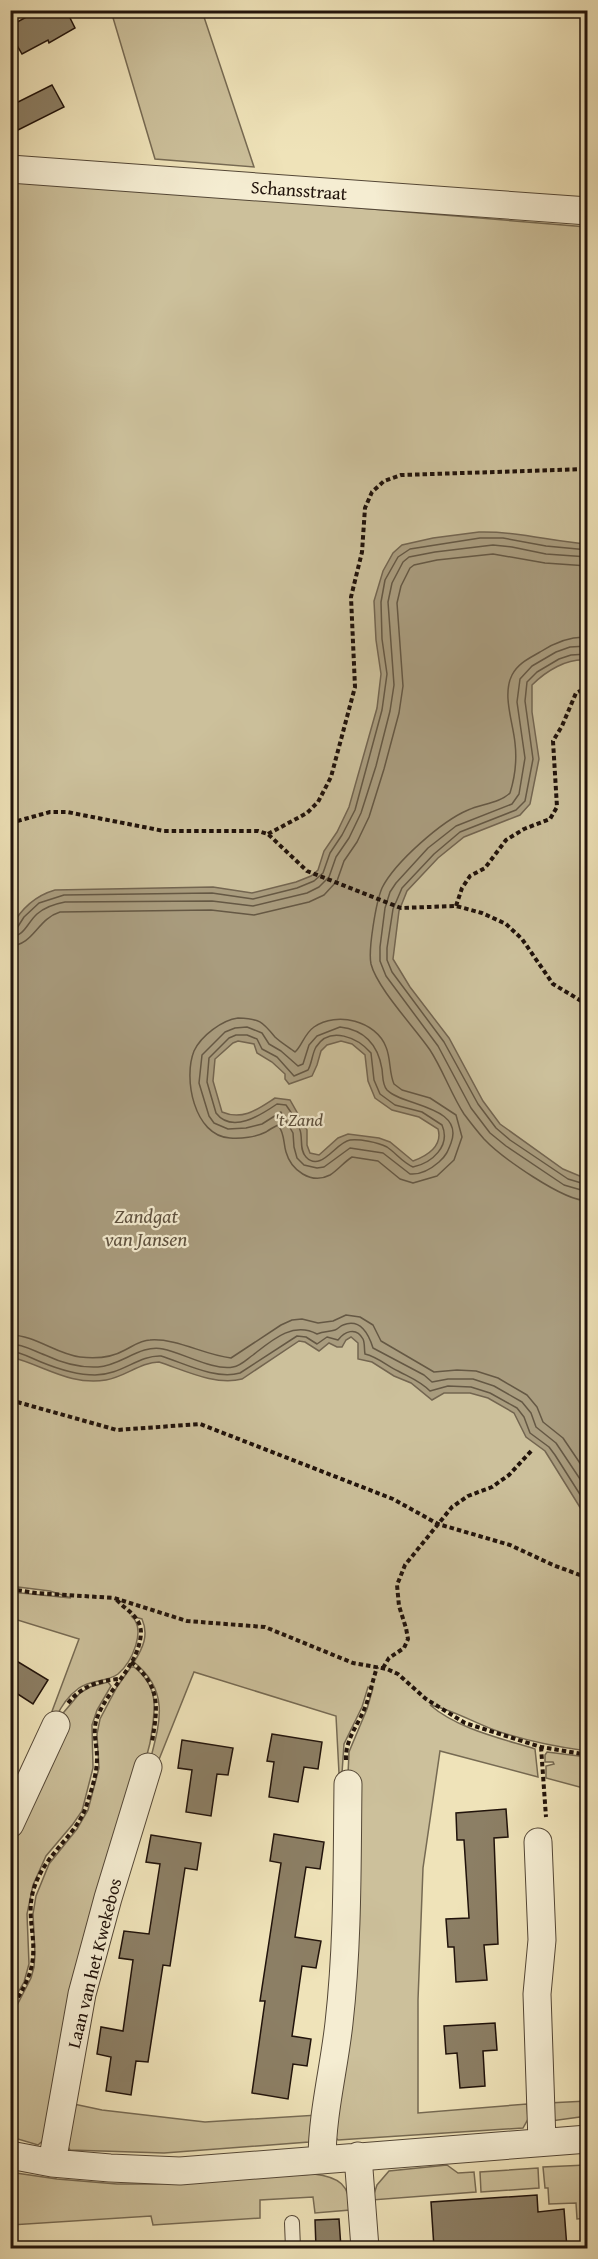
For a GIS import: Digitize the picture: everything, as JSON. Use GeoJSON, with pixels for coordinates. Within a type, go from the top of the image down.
{"type":"FeatureCollection","features":[{"type":"Feature","properties":{"kind":"street","name":"Schansstraat"},"geometry":{"type":"LineString","coordinates":[[10,169],[588,212]]}},
{"type":"Feature","properties":{"kind":"street"},"geometry":{"type":"LineString","coordinates":[[10,1824],[56,1725]]}},
{"type":"Feature","properties":{"kind":"street","name":"Laan van het Kwekebos"},"geometry":{"type":"LineString","coordinates":[[52,2163],[82,1994],[148,1767]]}},
{"type":"Feature","properties":{"kind":"street"},"geometry":{"type":"LineString","coordinates":[[322,2160],[322,2136],[339,2022],[343,1967],[348,1784]]}},
{"type":"Feature","properties":{"kind":"street"},"geometry":{"type":"LineString","coordinates":[[538,1842],[542,1940],[537,1994],[542,2142]]}},
{"type":"Feature","properties":{"kind":"street"},"geometry":{"type":"LineString","coordinates":[[10,2155],[52,2163],[180,2171],[588,2139]]}},
{"type":"Feature","properties":{"kind":"street"},"geometry":{"type":"LineString","coordinates":[[358,2156],[365,2248]]}},
{"type":"Feature","properties":{"kind":"lane"},"geometry":{"type":"LineString","coordinates":[[292,2223],[293,2248]]}},
{"type":"Feature","properties":{"kind":"path"},"geometry":{"type":"LineString","coordinates":[[268,834],[307,813],[318,802],[331,777],[355,687],[351,597],[362,552],[365,508],[372,492],[384,481],[401,475],[588,469]]}},
{"type":"Feature","properties":{"kind":"path"},"geometry":{"type":"LineString","coordinates":[[456,906],[462,888],[470,876],[485,868],[506,840],[524,829],[550,819],[557,807],[553,741],[576,693],[588,687]]}},
{"type":"Feature","properties":{"kind":"path"},"geometry":{"type":"LineString","coordinates":[[10,823],[50,812],[67,812],[164,831],[258,831],[268,834],[307,871],[401,908],[456,906],[482,913],[506,924],[522,939],[553,984],[588,1005]]}},
{"type":"Feature","properties":{"kind":"path"},"geometry":{"type":"LineString","coordinates":[[10,1400],[117,1430],[200,1424],[393,1499],[438,1524],[510,1545],[588,1578]]}},
{"type":"Feature","properties":{"kind":"path"},"geometry":{"type":"LineString","coordinates":[[383,1668],[389,1658],[405,1648],[408,1640],[399,1606],[397,1585],[405,1565],[452,1507],[468,1496],[492,1487],[509,1475],[533,1449]]}},
{"type":"Feature","properties":{"kind":"path"},"geometry":{"type":"LineString","coordinates":[[10,1589],[114,1598],[187,1621],[265,1627],[353,1663],[383,1668],[398,1674],[426,1699],[465,1723],[541,1747],[588,1755]]}},
{"type":"Feature","properties":{"kind":"path"},"geometry":{"type":"LineString","coordinates":[[10,2010],[28,1980],[33,1956],[29,1920],[34,1888],[45,1862],[77,1825],[85,1810],[95,1777],[97,1758],[94,1735],[98,1717],[139,1646],[141,1629],[137,1617],[114,1598]]}},
{"type":"Feature","properties":{"kind":"path"},"geometry":{"type":"LineString","coordinates":[[131,1662],[148,1678],[157,1702],[148,1767]]}},
{"type":"Feature","properties":{"kind":"path"},"geometry":{"type":"LineString","coordinates":[[348,1784],[345,1752],[365,1707],[377,1667]]}},
{"type":"Feature","properties":{"kind":"path"},"geometry":{"type":"LineString","coordinates":[[56,1725],[63,1709],[80,1690],[104,1681],[120,1679]]}},
{"type":"Feature","properties":{"kind":"path"},"geometry":{"type":"LineString","coordinates":[[538,1842],[547,1829],[541,1747]]}},
{"type":"Feature","properties":{"kind":"green space"},"geometry":{"type":"Polygon","coordinates":[[[111,11],[202,11],[254,167],[155,159],[111,11]]]}},
{"type":"Feature","properties":{"kind":"green space","name":"'t Zand"},"geometry":{"type":"Polygon","coordinates":[[[10,179],[587,227],[587,1751],[511,1735],[430,1705],[466,1727],[535,1749],[538,1777],[440,1751],[423,1868],[418,2000],[418,2113],[527,2104],[528,2119],[523,2128],[338,2140],[332,2134],[349,1752],[373,1688],[368,1687],[362,1707],[344,1744],[342,1773],[339,1773],[336,1716],[194,1672],[158,1762],[150,1761],[157,1733],[159,1708],[158,1696],[153,1684],[134,1662],[144,1641],[145,1630],[142,1619],[131,1616],[136,1622],[138,1637],[123,1669],[114,1677],[79,1688],[71,1694],[56,1718],[51,1714],[79,1639],[11,1618],[11,1592],[71,1598],[50,1591],[10,1586],[10,179]]]}},
{"type":"Feature","properties":{"kind":"green space"},"geometry":{"type":"Polygon","coordinates":[[[131,1667],[143,1675],[152,1692],[154,1711],[150,1743],[48,2136],[38,2145],[11,2137],[11,2017],[31,1978],[34,1967],[33,1914],[36,1896],[49,1864],[77,1829],[88,1810],[99,1768],[97,1734],[100,1719],[131,1667]]]}},
{"type":"Feature","properties":{"kind":"green space"},"geometry":{"type":"Polygon","coordinates":[[[108,1682],[111,1686],[97,1710],[92,1725],[93,1768],[82,1811],[46,1856],[33,1885],[27,1914],[29,1964],[24,1982],[11,2005],[11,1842],[64,1712],[80,1693],[90,1687],[108,1682]]]}},
{"type":"Feature","properties":{"kind":"green space"},"geometry":{"type":"Polygon","coordinates":[[[547,1752],[587,1757],[587,1789],[546,1778],[546,1766],[554,1764],[545,1762],[547,1752]]]}},
{"type":"Feature","properties":{"kind":"green space"},"geometry":{"type":"Polygon","coordinates":[[[587,2101],[587,2116],[551,2121],[548,2103],[587,2101]]]}},
{"type":"Feature","properties":{"kind":"green space"},"geometry":{"type":"Polygon","coordinates":[[[69,2103],[102,2110],[205,2122],[318,2115],[309,2142],[164,2153],[70,2150],[63,2139],[69,2103]]]}},
{"type":"Feature","properties":{"kind":"green space"},"geometry":{"type":"Polygon","coordinates":[[[447,2165],[458,2173],[474,2172],[476,2192],[372,2200],[377,2185],[389,2171],[447,2165]]]}},
{"type":"Feature","properties":{"kind":"green space"},"geometry":{"type":"Polygon","coordinates":[[[586,2165],[587,2218],[577,2219],[576,2203],[549,2204],[543,2167],[586,2165]]]}},
{"type":"Feature","properties":{"kind":"green space"},"geometry":{"type":"Polygon","coordinates":[[[538,2168],[539,2188],[481,2192],[480,2172],[538,2168]]]}},
{"type":"Feature","properties":{"kind":"green space"},"geometry":{"type":"Polygon","coordinates":[[[11,2174],[117,2184],[156,2184],[314,2174],[330,2177],[345,2188],[350,2210],[315,2213],[313,2197],[260,2200],[260,2218],[153,2225],[151,2216],[11,2225],[11,2174]]]}},
{"type":"Feature","properties":{"kind":"water","name":"Zandgat van Jansen"},"geometry":{"type":"Polygon","coordinates":[[[493,532],[587,544],[587,660],[572,661],[557,666],[532,685],[532,712],[539,759],[530,804],[520,815],[464,837],[438,858],[407,891],[399,911],[393,959],[410,987],[449,1038],[483,1101],[500,1124],[563,1169],[587,1179],[587,1515],[545,1451],[526,1437],[514,1413],[488,1398],[470,1393],[444,1393],[432,1400],[411,1383],[394,1376],[372,1362],[358,1359],[358,1343],[351,1337],[342,1347],[329,1343],[319,1351],[299,1341],[242,1379],[232,1381],[210,1379],[159,1362],[146,1364],[106,1380],[80,1380],[11,1357],[11,927],[29,904],[55,890],[213,887],[252,893],[296,882],[311,876],[318,870],[324,851],[337,832],[349,807],[377,708],[381,674],[374,601],[383,571],[393,553],[402,545],[433,538],[493,532]],[[238,1041],[215,1059],[213,1081],[222,1112],[244,1114],[256,1110],[275,1098],[290,1100],[307,1130],[307,1145],[310,1153],[319,1155],[338,1138],[348,1134],[379,1138],[390,1142],[413,1161],[433,1150],[436,1145],[438,1129],[419,1117],[392,1110],[375,1098],[368,1081],[365,1055],[352,1044],[341,1041],[327,1045],[321,1051],[312,1076],[289,1084],[285,1079],[285,1074],[272,1062],[257,1053],[254,1044],[238,1041]]]}},
{"type":"Feature","properties":{"kind":"building"},"geometry":{"type":"Polygon","coordinates":[[[39,10],[66,10],[75,28],[49,43],[48,40],[22,54],[10,33],[10,26],[39,10]]]}},
{"type":"Feature","properties":{"kind":"building"},"geometry":{"type":"Polygon","coordinates":[[[52,85],[64,107],[10,134],[10,106],[52,85]]]}},
{"type":"Feature","properties":{"kind":"building"},"geometry":{"type":"Polygon","coordinates":[[[10,1657],[48,1680],[33,1704],[10,1689],[10,1657]]]}},
{"type":"Feature","properties":{"kind":"building"},"geometry":{"type":"Polygon","coordinates":[[[272,1734],[322,1742],[318,1769],[304,1767],[298,1802],[269,1797],[274,1762],[267,1761],[272,1734]]]}},
{"type":"Feature","properties":{"kind":"building"},"geometry":{"type":"Polygon","coordinates":[[[182,1740],[233,1748],[228,1775],[217,1774],[211,1816],[186,1812],[192,1770],[178,1768],[182,1740]]]}},
{"type":"Feature","properties":{"kind":"building"},"geometry":{"type":"Polygon","coordinates":[[[506,1809],[508,1837],[494,1838],[498,1944],[484,1945],[487,1980],[456,1982],[454,1947],[448,1947],[446,1919],[469,1918],[464,1840],[457,1840],[456,1813],[506,1809]]]}},
{"type":"Feature","properties":{"kind":"building"},"geometry":{"type":"Polygon","coordinates":[[[274,1834],[324,1842],[320,1869],[306,1867],[295,1937],[321,1941],[316,1968],[302,1966],[292,2036],[311,2039],[307,2066],[293,2064],[288,2099],[252,2093],[265,2001],[260,2001],[281,1863],[270,1861],[274,1834]]]}},
{"type":"Feature","properties":{"kind":"building"},"geometry":{"type":"Polygon","coordinates":[[[151,1835],[201,1843],[197,1870],[185,1868],[170,1966],[163,1965],[148,2062],[136,2061],[131,2095],[106,2091],[111,2057],[97,2054],[101,2027],[123,2031],[133,1960],[119,1958],[124,1931],[149,1934],[160,1864],[146,1862],[151,1835]]]}},
{"type":"Feature","properties":{"kind":"building"},"geometry":{"type":"Polygon","coordinates":[[[495,2023],[497,2050],[483,2051],[485,2086],[460,2088],[457,2053],[446,2054],[444,2026],[495,2023]]]}},
{"type":"Feature","properties":{"kind":"building"},"geometry":{"type":"Polygon","coordinates":[[[537,2195],[538,2212],[564,2209],[567,2248],[434,2248],[431,2202],[537,2195]]]}},
{"type":"Feature","properties":{"kind":"building"},"geometry":{"type":"Polygon","coordinates":[[[339,2219],[341,2248],[316,2248],[315,2220],[339,2219]]]}}]}
